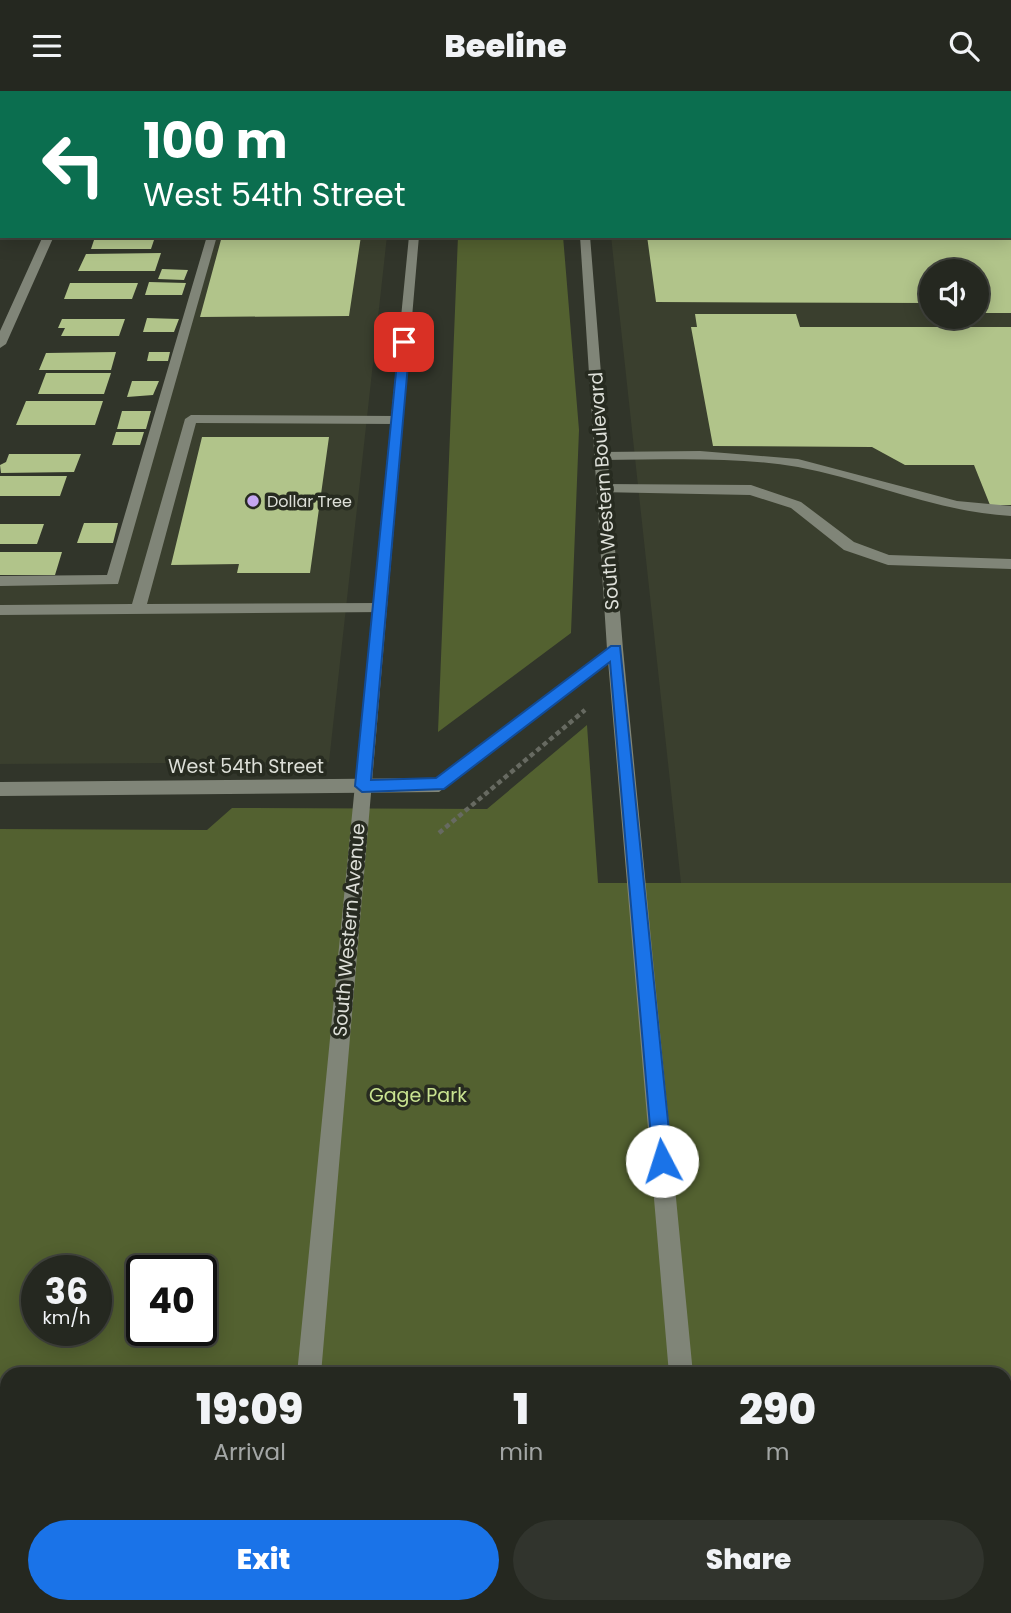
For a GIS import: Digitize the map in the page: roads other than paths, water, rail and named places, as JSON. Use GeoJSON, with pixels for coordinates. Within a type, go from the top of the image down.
{"type":"FeatureCollection","features":[{"type":"Feature","properties":{"kind":"street"},"geometry":{"type":"LineString","coordinates":[[0,344],[48,238]]}},
{"type":"Feature","properties":{"kind":"street"},"geometry":{"type":"LineString","coordinates":[[0,581],[113,580],[211,238]]}},
{"type":"Feature","properties":{"kind":"street","name":"South Western Avenue"},"geometry":{"type":"LineString","coordinates":[[310,1367],[414,238]]}},
{"type":"Feature","properties":{"kind":"street","name":"South Western Boulevard"},"geometry":{"type":"LineString","coordinates":[[585,238],[615,649],[680,1367]]}},
{"type":"Feature","properties":{"kind":"street"},"geometry":{"type":"LineString","coordinates":[[138,609],[191,419],[397,420]]}},
{"type":"Feature","properties":{"kind":"street"},"geometry":{"type":"LineString","coordinates":[[601,456],[718,456],[799,463],[965,508],[1011,511]]}},
{"type":"Feature","properties":{"kind":"street"},"geometry":{"type":"LineString","coordinates":[[603,489],[751,490],[796,505],[849,546],[888,561],[1011,564]]}},
{"type":"Feature","properties":{"kind":"street"},"geometry":{"type":"LineString","coordinates":[[0,610],[381,608]]}},
{"type":"Feature","properties":{"kind":"street","name":"West 54th Street"},"geometry":{"type":"LineString","coordinates":[[0,789],[439,785],[615,649]]}},
{"type":"Feature","properties":{"kind":"place","name":"Dollar Tree"},"geometry":{"type":"Point","coordinates":[253,501]}},
{"type":"Feature","properties":{"kind":"park label","name":"Gage Park"},"geometry":{"type":"Point","coordinates":[418,1095]}}]}
